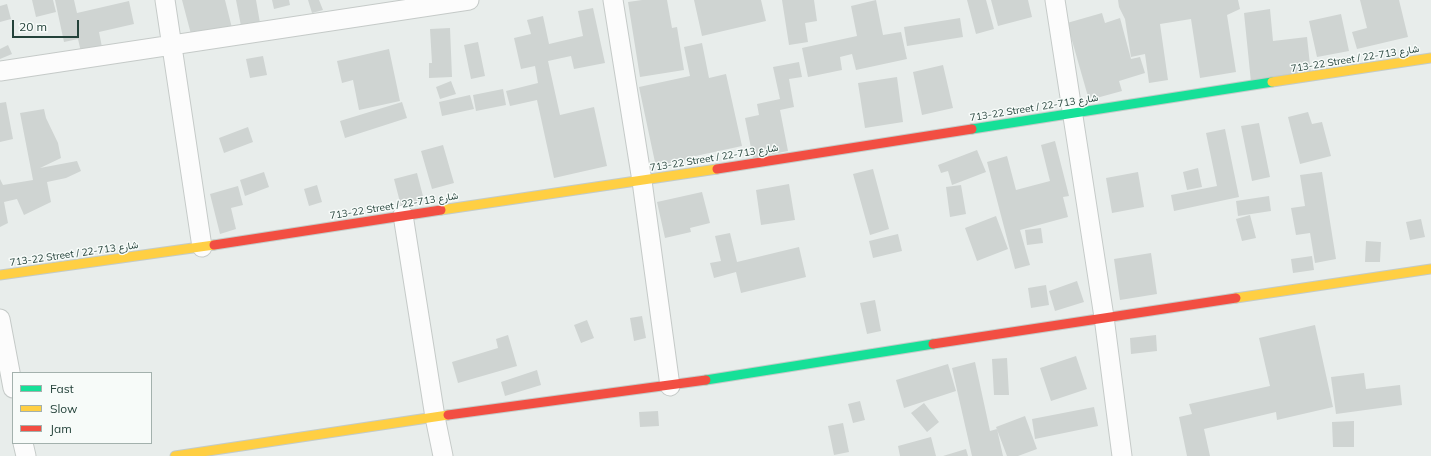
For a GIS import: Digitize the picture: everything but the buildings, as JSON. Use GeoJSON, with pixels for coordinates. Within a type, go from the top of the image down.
{"type":"FeatureCollection","features":[{"type":"Feature","properties":{"kind":"street"},"geometry":{"type":"LineString","coordinates":[[165,0],[202,248]]}},
{"type":"Feature","properties":{"kind":"street"},"geometry":{"type":"LineString","coordinates":[[0,70],[469,0]]}},
{"type":"Feature","properties":{"kind":"street"},"geometry":{"type":"LineString","coordinates":[[613,0],[642,181],[670,386]]}},
{"type":"Feature","properties":{"kind":"street"},"geometry":{"type":"LineString","coordinates":[[1055,0],[1104,317],[1122,456]]}},
{"type":"Feature","properties":{"kind":"street","name":"713-22 Street / شارع 713-22"},"geometry":{"type":"LineString","coordinates":[[0,275],[202,248],[403,215],[642,181],[1431,58]]}},
{"type":"Feature","properties":{"kind":"street"},"geometry":{"type":"LineString","coordinates":[[403,215],[435,417],[443,456]]}},
{"type":"Feature","properties":{"kind":"street"},"geometry":{"type":"LineString","coordinates":[[175,456],[435,417],[670,386],[1104,317],[1431,269]]}},
{"type":"Feature","properties":{"kind":"street"},"geometry":{"type":"LineString","coordinates":[[0,320],[12,383]]}},
{"type":"Feature","properties":{"kind":"street"},"geometry":{"type":"LineString","coordinates":[[23,444],[26,456]]}},
{"type":"Feature","properties":{"kind":"traffic: fast"},"geometry":{"type":"LineString","coordinates":[[972,129],[1272,82]]}},
{"type":"Feature","properties":{"kind":"traffic: fast"},"geometry":{"type":"LineString","coordinates":[[706,380],[933,344]]}},
{"type":"Feature","properties":{"kind":"traffic: slow"},"geometry":{"type":"LineString","coordinates":[[1272,82],[1431,58]]}},
{"type":"Feature","properties":{"kind":"traffic: slow"},"geometry":{"type":"LineString","coordinates":[[441,210],[717,169]]}},
{"type":"Feature","properties":{"kind":"traffic: slow"},"geometry":{"type":"LineString","coordinates":[[0,275],[214,245]]}},
{"type":"Feature","properties":{"kind":"traffic: slow"},"geometry":{"type":"LineString","coordinates":[[1236,298],[1431,269]]}},
{"type":"Feature","properties":{"kind":"traffic: slow"},"geometry":{"type":"LineString","coordinates":[[175,456],[448,415]]}},
{"type":"Feature","properties":{"kind":"traffic: jam"},"geometry":{"type":"LineString","coordinates":[[717,169],[972,129]]}},
{"type":"Feature","properties":{"kind":"traffic: jam"},"geometry":{"type":"LineString","coordinates":[[214,245],[441,210]]}},
{"type":"Feature","properties":{"kind":"traffic: jam"},"geometry":{"type":"LineString","coordinates":[[933,344],[1236,298]]}},
{"type":"Feature","properties":{"kind":"traffic: jam"},"geometry":{"type":"LineString","coordinates":[[448,415],[706,380]]}}]}
